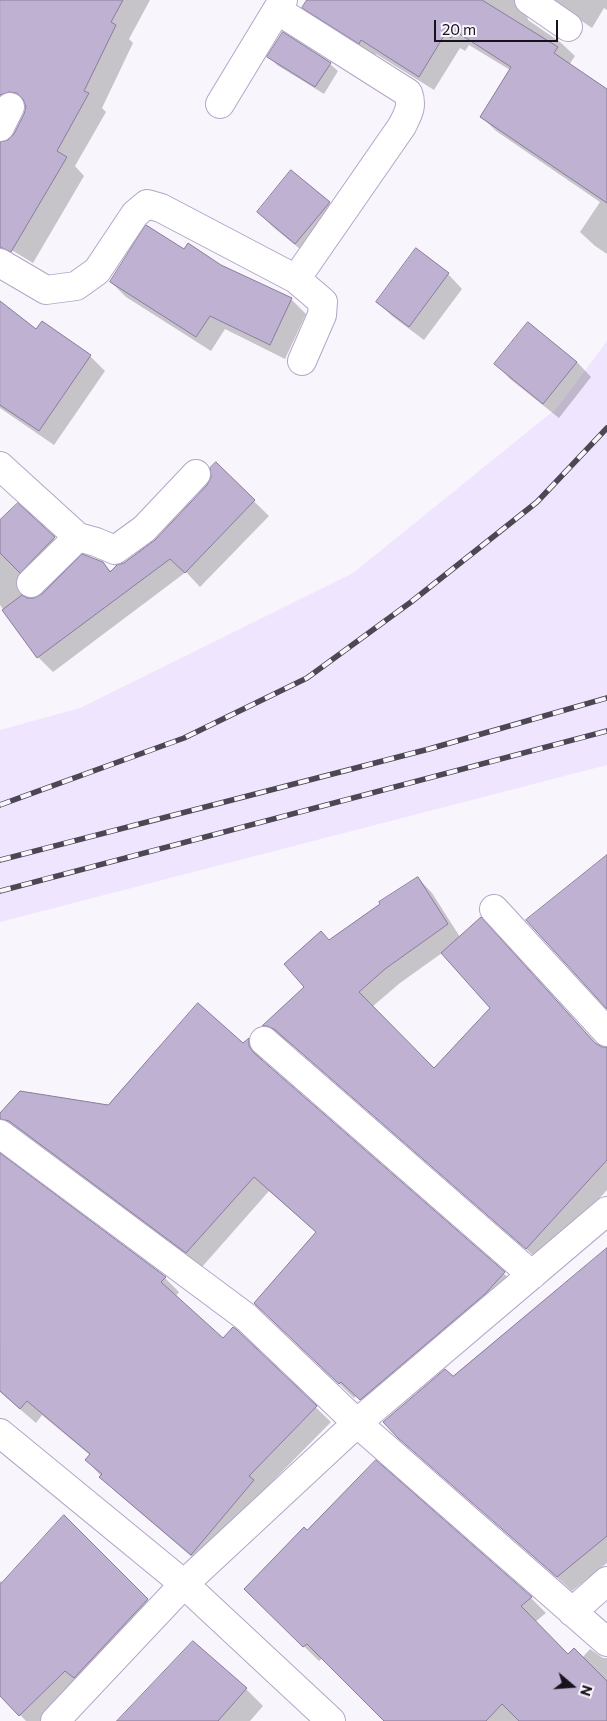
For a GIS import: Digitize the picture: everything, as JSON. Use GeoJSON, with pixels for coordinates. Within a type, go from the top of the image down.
{"type":"FeatureCollection","features":[{"type":"Feature","properties":{"kind":"street"},"geometry":{"type":"LineString","coordinates":[[528,0],[568,27]]}},
{"type":"Feature","properties":{"kind":"street"},"geometry":{"type":"LineString","coordinates":[[220,104],[280,5],[408,93],[411,101],[409,112],[402,126],[296,279]]}},
{"type":"Feature","properties":{"kind":"street"},"geometry":{"type":"LineString","coordinates":[[0,263],[46,290],[76,286],[97,271],[135,214],[147,204],[162,208],[296,279],[323,302],[322,315],[302,361]]}},
{"type":"Feature","properties":{"kind":"street"},"geometry":{"type":"LineString","coordinates":[[0,466],[78,537],[115,550],[144,529],[196,474]]}},
{"type":"Feature","properties":{"kind":"street"},"geometry":{"type":"LineString","coordinates":[[31,583],[78,537]]}},
{"type":"Feature","properties":{"kind":"street"},"geometry":{"type":"LineString","coordinates":[[494,909],[607,1032]]}},
{"type":"Feature","properties":{"kind":"street"},"geometry":{"type":"LineString","coordinates":[[264,1041],[532,1275]]}},
{"type":"Feature","properties":{"kind":"street"},"geometry":{"type":"LineString","coordinates":[[0,1134],[246,1317],[358,1423],[607,1642]]}},
{"type":"Feature","properties":{"kind":"street"},"geometry":{"type":"LineString","coordinates":[[55,1721],[184,1584],[358,1423],[607,1212]]}},
{"type":"Feature","properties":{"kind":"street"},"geometry":{"type":"LineString","coordinates":[[0,1433],[184,1584],[332,1721]]}},
{"type":"Feature","properties":{"kind":"street"},"geometry":{"type":"LineString","coordinates":[[572,1612],[607,1581]]}},
{"type":"Feature","properties":{"kind":"shaded area"},"geometry":{"type":"Polygon","coordinates":[[[607,341],[607,765],[0,922],[0,730],[80,708],[353,573],[557,408],[607,341]]]}},
{"type":"Feature","properties":{"kind":"building"},"geometry":{"type":"Polygon","coordinates":[[[0,0],[123,0],[111,22],[116,25],[84,91],[89,93],[57,151],[67,157],[11,252],[0,247],[0,142],[8,140],[14,134],[26,107],[23,99],[17,93],[9,92],[0,95],[0,0]]]}},
{"type":"Feature","properties":{"kind":"building"},"geometry":{"type":"Polygon","coordinates":[[[307,0],[482,0],[558,47],[554,53],[607,89],[607,203],[480,117],[511,67],[455,31],[451,38],[445,34],[419,77],[361,40],[359,44],[302,8],[307,0]]]}},
{"type":"Feature","properties":{"kind":"building"},"geometry":{"type":"Polygon","coordinates":[[[283,32],[331,63],[315,87],[267,57],[283,32]]]}},
{"type":"Feature","properties":{"kind":"building"},"geometry":{"type":"Polygon","coordinates":[[[291,170],[330,202],[295,244],[257,212],[291,170]]]}},
{"type":"Feature","properties":{"kind":"building"},"geometry":{"type":"Polygon","coordinates":[[[146,225],[184,249],[188,243],[221,265],[292,298],[270,345],[210,316],[196,337],[110,282],[146,225]]]}},
{"type":"Feature","properties":{"kind":"building"},"geometry":{"type":"Polygon","coordinates":[[[416,248],[449,273],[409,327],[376,302],[416,248]]]}},
{"type":"Feature","properties":{"kind":"building"},"geometry":{"type":"Polygon","coordinates":[[[0,301],[36,329],[42,321],[91,355],[39,431],[0,405],[0,301]]]}},
{"type":"Feature","properties":{"kind":"building"},"geometry":{"type":"Polygon","coordinates":[[[528,322],[577,362],[543,404],[494,364],[528,322]]]}},
{"type":"Feature","properties":{"kind":"building"},"geometry":{"type":"Polygon","coordinates":[[[216,462],[255,500],[185,573],[170,559],[37,658],[2,610],[22,595],[27,598],[34,598],[42,594],[82,554],[103,562],[110,572],[117,565],[124,563],[155,540],[207,485],[211,477],[210,468],[216,462]]]}},
{"type":"Feature","properties":{"kind":"building"},"geometry":{"type":"Polygon","coordinates":[[[18,503],[55,537],[20,573],[0,553],[0,520],[18,503]]]}},
{"type":"Feature","properties":{"kind":"building"},"geometry":{"type":"Polygon","coordinates":[[[607,855],[607,1009],[526,920],[607,855]]]}},
{"type":"Feature","properties":{"kind":"building"},"geometry":{"type":"Polygon","coordinates":[[[418,877],[448,924],[385,969],[359,992],[434,1068],[490,1008],[441,953],[481,917],[595,1043],[602,1047],[607,1047],[607,1160],[526,1249],[274,1029],[262,1026],[304,987],[284,964],[321,931],[329,940],[380,904],[379,902],[418,877]]]}},
{"type":"Feature","properties":{"kind":"building"},"geometry":{"type":"Polygon","coordinates":[[[198,1003],[243,1043],[249,1038],[249,1046],[254,1053],[505,1272],[485,1294],[360,1400],[341,1382],[339,1384],[254,1303],[316,1232],[254,1177],[186,1253],[9,1121],[0,1119],[0,1113],[20,1091],[108,1105],[198,1003]]]}},
{"type":"Feature","properties":{"kind":"building"},"geometry":{"type":"Polygon","coordinates":[[[0,1153],[166,1277],[161,1282],[223,1338],[233,1327],[236,1329],[317,1406],[249,1476],[254,1480],[191,1555],[99,1477],[102,1474],[85,1460],[90,1454],[27,1401],[20,1409],[0,1391],[0,1153]]]}},
{"type":"Feature","properties":{"kind":"building"},"geometry":{"type":"Polygon","coordinates":[[[607,1248],[607,1536],[557,1577],[398,1438],[383,1422],[445,1369],[453,1376],[607,1248]]]}},
{"type":"Feature","properties":{"kind":"building"},"geometry":{"type":"Polygon","coordinates":[[[376,1460],[532,1597],[521,1606],[568,1654],[574,1648],[607,1681],[607,1721],[519,1721],[502,1704],[486,1721],[384,1721],[307,1644],[303,1647],[244,1589],[304,1527],[307,1530],[376,1460]]]}},
{"type":"Feature","properties":{"kind":"building"},"geometry":{"type":"Polygon","coordinates":[[[64,1515],[148,1599],[74,1678],[65,1671],[19,1716],[0,1696],[0,1585],[64,1515]]]}},
{"type":"Feature","properties":{"kind":"building"},"geometry":{"type":"Polygon","coordinates":[[[193,1641],[247,1688],[218,1721],[117,1721],[193,1641]]]}},
{"type":"Feature","properties":{"kind":"railway"},"geometry":{"type":"LineString","coordinates":[[0,805],[184,738],[307,678],[411,602],[537,502],[607,428]]}},
{"type":"Feature","properties":{"kind":"railway"},"geometry":{"type":"LineString","coordinates":[[0,860],[429,749],[607,698]]}},
{"type":"Feature","properties":{"kind":"railway"},"geometry":{"type":"LineString","coordinates":[[0,891],[607,731]]}}]}
